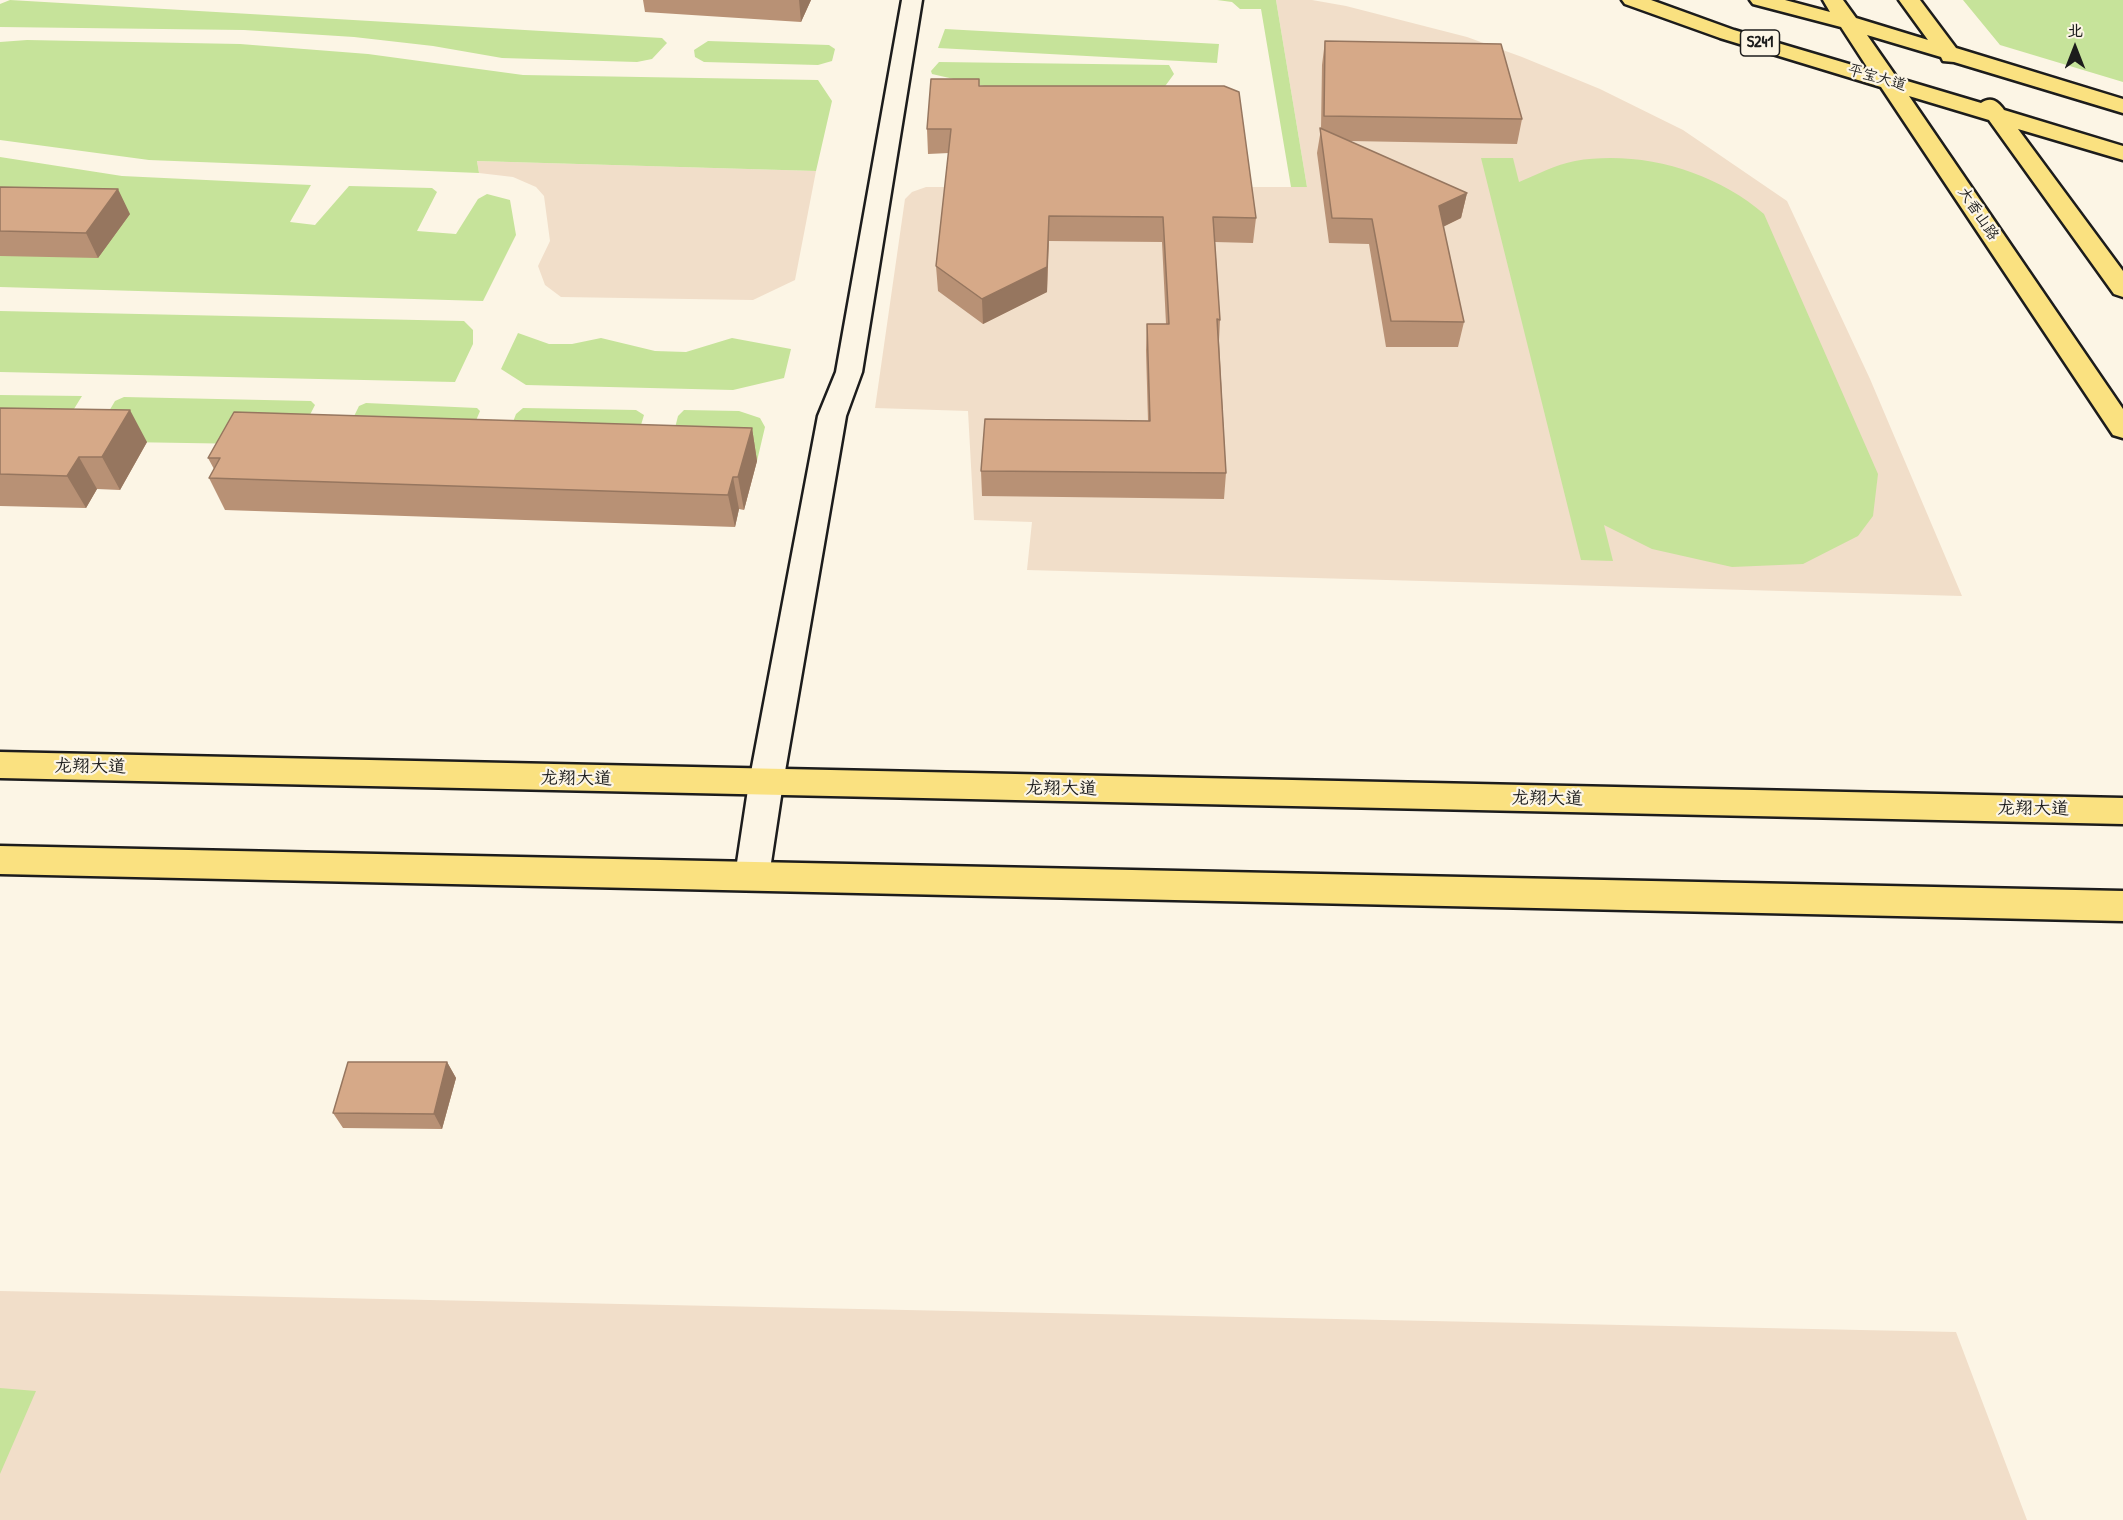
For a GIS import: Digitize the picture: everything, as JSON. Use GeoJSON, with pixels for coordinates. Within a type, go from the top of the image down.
{"type":"FeatureCollection","features":[{"type":"Feature","properties":{"kind":"main road","name":"平宝大道"},"geometry":{"type":"LineString","coordinates":[[1632,0],[1727,34],[1994,112],[2123,153]]}},
{"type":"Feature","properties":{"kind":"main road","name":"S241"},"geometry":{"type":"LineString","coordinates":[[1760,0],[1847,22],[2123,106]]}},
{"type":"Feature","properties":{"kind":"main road","name":"大香山路"},"geometry":{"type":"LineString","coordinates":[[1833,0],[2123,429]]}},
{"type":"Feature","properties":{"kind":"main road"},"geometry":{"type":"LineString","coordinates":[[1909,0],[1994,112],[2123,290]]}},
{"type":"Feature","properties":{"kind":"main road","name":"龙翔大道"},"geometry":{"type":"LineString","coordinates":[[0,765],[2108,811]]}},
{"type":"Feature","properties":{"kind":"main road"},"geometry":{"type":"LineString","coordinates":[[2108,811],[2123,798]]}},
{"type":"Feature","properties":{"kind":"main road"},"geometry":{"type":"LineString","coordinates":[[0,860],[2123,906]]}},
{"type":"Feature","properties":{"kind":"street"},"geometry":{"type":"LineString","coordinates":[[752,876],[766,783],[832,416],[849,372],[912,0]]}},
{"type":"Feature","properties":{"kind":"shaded area"},"geometry":{"type":"Polygon","coordinates":[[[1276,0],[1312,0],[1346,6],[1467,37],[1522,57],[1600,89],[1683,130],[1787,201],[1870,379],[1962,596],[1027,570],[1032,522],[974,520],[968,411],[875,408],[905,199],[912,192],[926,187],[1307,187],[1276,0]]]}},
{"type":"Feature","properties":{"kind":"shaded area"},"geometry":{"type":"Polygon","coordinates":[[[477,161],[816,171],[795,280],[753,300],[561,297],[545,285],[538,266],[550,241],[544,196],[536,187],[513,177],[479,173],[477,161]]]}},
{"type":"Feature","properties":{"kind":"shaded area"},"geometry":{"type":"Polygon","coordinates":[[[0,1291],[1956,1332],[2027,1520],[0,1520],[0,1291]]]}},
{"type":"Feature","properties":{"kind":"green space"},"geometry":{"type":"Polygon","coordinates":[[[10,0],[662,38],[667,43],[652,59],[637,62],[502,58],[433,46],[354,37],[244,30],[0,27],[0,4],[10,0]]]}},
{"type":"Feature","properties":{"kind":"green space"},"geometry":{"type":"Polygon","coordinates":[[[1217,0],[1276,0],[1307,187],[1291,187],[1261,9],[1240,9],[1232,2],[1217,0]]]}},
{"type":"Feature","properties":{"kind":"green space"},"geometry":{"type":"Polygon","coordinates":[[[1963,0],[2123,0],[2123,82],[2000,45],[1963,0]]]}},
{"type":"Feature","properties":{"kind":"green space"},"geometry":{"type":"Polygon","coordinates":[[[945,29],[1219,44],[1217,63],[938,48],[945,29]]]}},
{"type":"Feature","properties":{"kind":"green space"},"geometry":{"type":"Polygon","coordinates":[[[27,40],[240,44],[368,54],[523,75],[818,80],[832,101],[816,171],[477,161],[479,173],[149,160],[0,140],[0,42],[27,40]]]}},
{"type":"Feature","properties":{"kind":"green space"},"geometry":{"type":"Polygon","coordinates":[[[708,41],[829,45],[835,49],[832,61],[818,65],[704,62],[695,57],[694,50],[708,41]]]}},
{"type":"Feature","properties":{"kind":"green space"},"geometry":{"type":"Polygon","coordinates":[[[939,62],[1169,65],[1174,74],[1163,89],[993,88],[932,74],[931,71],[939,62]]]}},
{"type":"Feature","properties":{"kind":"green space"},"geometry":{"type":"Polygon","coordinates":[[[0,157],[122,176],[311,185],[290,222],[315,225],[349,186],[432,188],[437,192],[417,231],[456,234],[478,199],[487,194],[510,200],[516,235],[483,301],[0,287],[0,157]]]}},
{"type":"Feature","properties":{"kind":"green space"},"geometry":{"type":"Polygon","coordinates":[[[1481,158],[1513,158],[1519,182],[1575,161],[1600,158],[1651,162],[1700,175],[1723,186],[1764,214],[1878,474],[1873,516],[1858,536],[1803,564],[1732,567],[1652,549],[1604,525],[1613,561],[1581,560],[1481,158]]]}},
{"type":"Feature","properties":{"kind":"green space"},"geometry":{"type":"Polygon","coordinates":[[[0,311],[464,321],[473,330],[473,344],[455,382],[0,372],[0,311]]]}},
{"type":"Feature","properties":{"kind":"green space"},"geometry":{"type":"Polygon","coordinates":[[[518,333],[549,344],[572,344],[601,338],[655,351],[686,352],[732,338],[791,349],[784,378],[733,390],[526,385],[501,369],[518,333]]]}},
{"type":"Feature","properties":{"kind":"green space"},"geometry":{"type":"Polygon","coordinates":[[[0,395],[82,396],[56,438],[92,440],[115,401],[124,397],[311,401],[315,405],[295,444],[339,447],[359,406],[366,403],[477,408],[480,411],[464,449],[502,451],[516,414],[523,408],[636,410],[644,415],[632,455],[668,456],[678,416],[684,410],[739,411],[760,418],[765,427],[757,461],[249,444],[0,440],[0,395]]]}},
{"type":"Feature","properties":{"kind":"green space"},"geometry":{"type":"Polygon","coordinates":[[[0,1388],[36,1391],[0,1474],[0,1388]]]}},
{"type":"Feature","properties":{"kind":"building"},"geometry":{"type":"Polygon","coordinates":[[[1325,41],[1501,44],[1522,119],[1324,116],[1325,41]]]}},
{"type":"Feature","properties":{"kind":"building"},"geometry":{"type":"Polygon","coordinates":[[[931,79],[979,79],[979,86],[1224,86],[1239,92],[1256,218],[1213,217],[1226,473],[981,471],[985,419],[1150,421],[1147,324],[1169,324],[1163,217],[1049,216],[1047,267],[982,299],[936,266],[951,129],[927,129],[931,79]]]}},
{"type":"Feature","properties":{"kind":"building"},"geometry":{"type":"Polygon","coordinates":[[[1320,128],[1467,193],[1439,206],[1464,322],[1391,321],[1372,219],[1332,218],[1320,128]]]}},
{"type":"Feature","properties":{"kind":"building"},"geometry":{"type":"Polygon","coordinates":[[[0,187],[118,189],[86,233],[0,231],[0,187]]]}},
{"type":"Feature","properties":{"kind":"building"},"geometry":{"type":"Polygon","coordinates":[[[0,408],[130,410],[102,457],[79,457],[67,476],[0,474],[0,408]]]}},
{"type":"Feature","properties":{"kind":"building"},"geometry":{"type":"Polygon","coordinates":[[[234,412],[752,428],[738,477],[733,477],[728,495],[209,478],[220,458],[208,458],[234,412]]]}},
{"type":"Feature","properties":{"kind":"building"},"geometry":{"type":"Polygon","coordinates":[[[348,1062],[447,1062],[434,1114],[333,1113],[348,1062]]]}}]}
